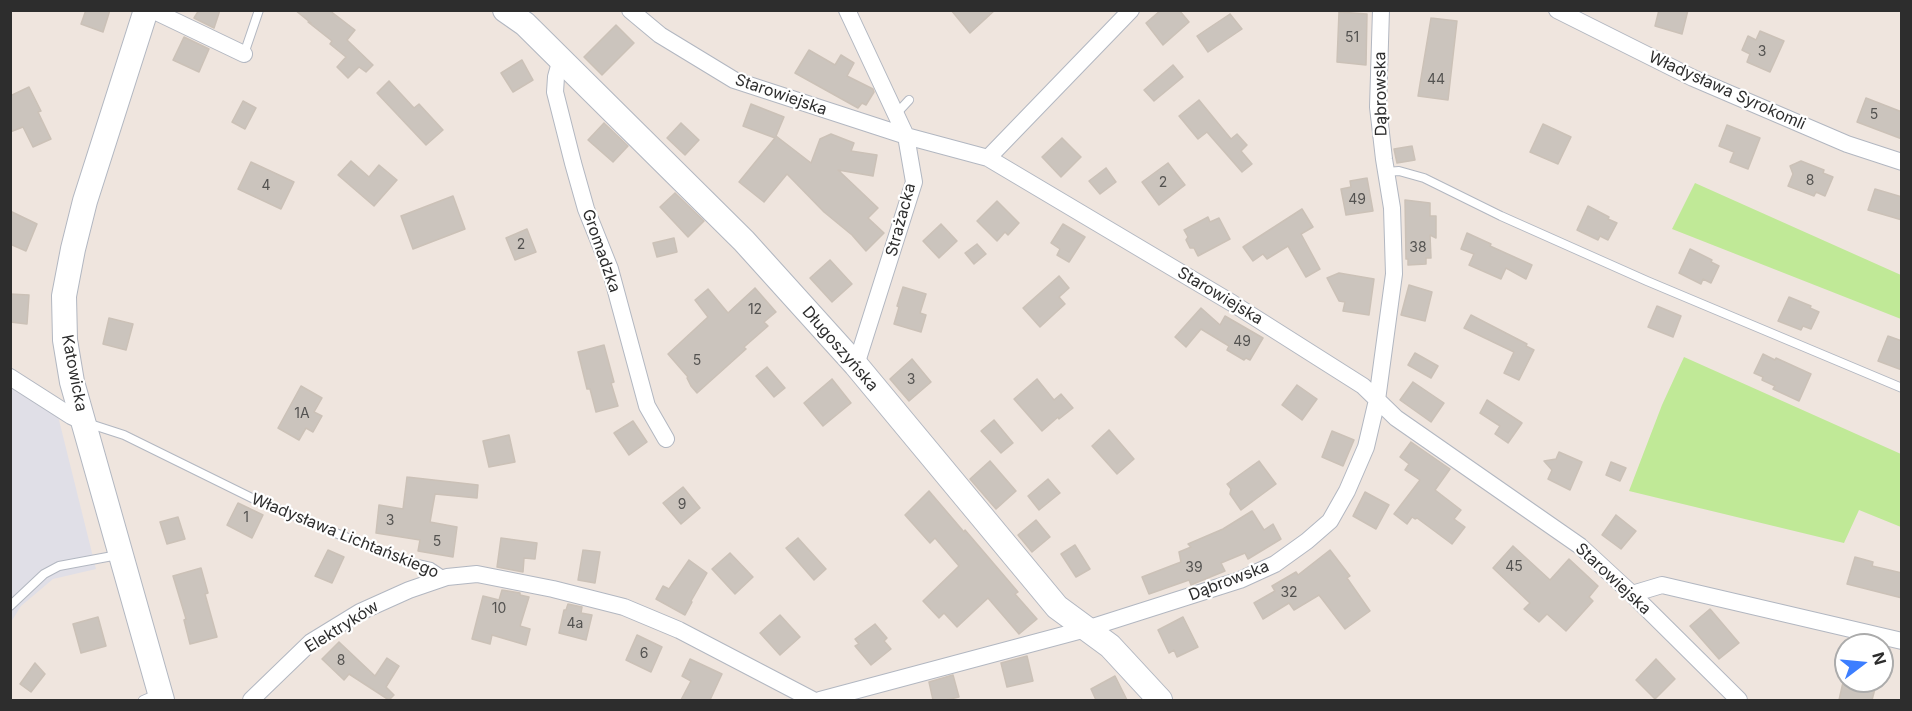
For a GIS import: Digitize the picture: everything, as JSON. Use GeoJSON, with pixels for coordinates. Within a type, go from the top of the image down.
{"type":"FeatureCollection","features":[{"type":"Feature","properties":{"kind":"street","name":"Katowicka"},"geometry":{"type":"LineString","coordinates":[[146,10],[85,201],[64,296],[65,340],[72,382],[121,555],[155,698]]}},
{"type":"Feature","properties":{"kind":"street"},"geometry":{"type":"LineString","coordinates":[[152,10],[244,54]]}},
{"type":"Feature","properties":{"kind":"street","name":"Długoszyńska"},"geometry":{"type":"LineString","coordinates":[[505,10],[525,24],[744,241],[856,366],[1058,607],[1110,646],[1160,700]]}},
{"type":"Feature","properties":{"kind":"street","name":"Starowiejska"},"geometry":{"type":"LineString","coordinates":[[630,10],[660,35],[734,80],[906,136],[988,158],[1232,303],[1363,386],[1396,418],[1580,546],[1739,700]]}},
{"type":"Feature","properties":{"kind":"street","name":"Strażacka"},"geometry":{"type":"LineString","coordinates":[[847,10],[906,136],[914,182],[856,366]]}},
{"type":"Feature","properties":{"kind":"street"},"geometry":{"type":"LineString","coordinates":[[988,158],[1131,10]]}},
{"type":"Feature","properties":{"kind":"street","name":"Dąbrowska"},"geometry":{"type":"LineString","coordinates":[[820,700],[1086,629],[1240,580],[1275,564],[1307,541],[1329,521],[1347,491],[1366,447],[1377,400],[1394,274],[1392,208],[1378,107],[1381,10]]}},
{"type":"Feature","properties":{"kind":"street","name":"Władysława Syrokomli"},"geometry":{"type":"LineString","coordinates":[[1557,10],[1693,78],[1847,144],[1902,162]]}},
{"type":"Feature","properties":{"kind":"street","name":"Gromadzka"},"geometry":{"type":"LineString","coordinates":[[561,59],[556,76],[555,92],[573,163],[586,209],[610,269],[647,406],[666,439]]}},
{"type":"Feature","properties":{"kind":"street"},"geometry":{"type":"LineString","coordinates":[[10,376],[71,417],[84,422]]}},
{"type":"Feature","properties":{"kind":"street","name":"Władysława Lichtańskiego"},"geometry":{"type":"LineString","coordinates":[[447,577],[477,574],[624,607],[679,630],[813,700]]}},
{"type":"Feature","properties":{"kind":"street","name":"Elektryków"},"geometry":{"type":"LineString","coordinates":[[251,700],[311,642],[360,612],[409,590],[447,577]]}},
{"type":"Feature","properties":{"kind":"street"},"geometry":{"type":"LineString","coordinates":[[1632,594],[1662,585],[1902,641]]}},
{"type":"Feature","properties":{"kind":"lane"},"geometry":{"type":"LineString","coordinates":[[244,54],[259,10]]}},
{"type":"Feature","properties":{"kind":"lane"},"geometry":{"type":"LineString","coordinates":[[896,114],[909,100]]}},
{"type":"Feature","properties":{"kind":"lane"},"geometry":{"type":"LineString","coordinates":[[1386,172],[1399,171],[1425,178],[1501,216],[1647,281],[1902,388]]}},
{"type":"Feature","properties":{"kind":"lane","name":"Władysława Lichtańskiego"},"geometry":{"type":"LineString","coordinates":[[84,422],[124,435],[260,502],[404,561],[431,567],[447,577]]}},
{"type":"Feature","properties":{"kind":"lane"},"geometry":{"type":"LineString","coordinates":[[10,606],[44,574],[59,566],[121,555]]}},
{"type":"Feature","properties":{"kind":"shaded area"},"geometry":{"type":"Polygon","coordinates":[[[11,385],[58,416],[96,569],[53,579],[21,606],[11,622],[11,385]]]}},
{"type":"Feature","properties":{"kind":"green space"},"geometry":{"type":"Polygon","coordinates":[[[1695,183],[1901,275],[1901,319],[1672,229],[1695,183]]]}},
{"type":"Feature","properties":{"kind":"green space"},"geometry":{"type":"Polygon","coordinates":[[[1684,357],[1901,454],[1901,527],[1859,510],[1844,543],[1629,491],[1662,405],[1684,357]]]}},
{"type":"Feature","properties":{"kind":"building"},"geometry":{"type":"Polygon","coordinates":[[[86,10],[110,10],[103,32],[81,24],[86,10]]]}},
{"type":"Feature","properties":{"kind":"building"},"geometry":{"type":"Polygon","coordinates":[[[199,10],[220,10],[214,28],[194,18],[199,10]]]}},
{"type":"Feature","properties":{"kind":"building"},"geometry":{"type":"Polygon","coordinates":[[[295,10],[329,10],[355,30],[347,40],[373,65],[366,72],[359,67],[348,78],[337,67],[346,57],[330,44],[332,41],[295,10]]]}},
{"type":"Feature","properties":{"kind":"building"},"geometry":{"type":"Polygon","coordinates":[[[951,10],[995,10],[970,33],[951,10]]]}},
{"type":"Feature","properties":{"kind":"building"},"geometry":{"type":"Polygon","coordinates":[[[1161,10],[1179,10],[1189,22],[1163,45],[1146,23],[1161,10]]]}},
{"type":"Feature","properties":{"kind":"building"},"geometry":{"type":"Polygon","coordinates":[[[1659,10],[1688,10],[1682,34],[1655,26],[1659,10]]]}},
{"type":"Feature","properties":{"kind":"building"},"geometry":{"type":"Polygon","coordinates":[[[1339,12],[1367,14],[1366,65],[1337,62],[1339,12]]]}},
{"type":"Feature","properties":{"kind":"building"},"geometry":{"type":"Polygon","coordinates":[[[1230,14],[1242,29],[1208,52],[1197,36],[1230,14]]]}},
{"type":"Feature","properties":{"kind":"building"},"geometry":{"type":"Polygon","coordinates":[[[1431,18],[1457,21],[1448,100],[1418,96],[1431,18]]]}},
{"type":"Feature","properties":{"kind":"building"},"geometry":{"type":"Polygon","coordinates":[[[616,25],[634,43],[602,75],[584,57],[616,25]]]}},
{"type":"Feature","properties":{"kind":"building"},"geometry":{"type":"Polygon","coordinates":[[[1760,31],[1784,41],[1770,72],[1747,62],[1750,54],[1742,50],[1748,36],[1756,40],[1760,31]]]}},
{"type":"Feature","properties":{"kind":"building"},"geometry":{"type":"Polygon","coordinates":[[[184,37],[209,49],[199,72],[173,60],[184,37]]]}},
{"type":"Feature","properties":{"kind":"building"},"geometry":{"type":"Polygon","coordinates":[[[809,50],[835,65],[841,55],[854,63],[847,76],[873,89],[874,92],[866,105],[862,103],[858,108],[795,73],[809,50]]]}},
{"type":"Feature","properties":{"kind":"building"},"geometry":{"type":"Polygon","coordinates":[[[522,60],[533,80],[513,92],[501,73],[522,60]]]}},
{"type":"Feature","properties":{"kind":"building"},"geometry":{"type":"Polygon","coordinates":[[[1173,65],[1183,77],[1154,101],[1144,90],[1173,65]]]}},
{"type":"Feature","properties":{"kind":"building"},"geometry":{"type":"Polygon","coordinates":[[[389,81],[414,108],[419,104],[443,130],[426,145],[377,93],[389,81]]]}},
{"type":"Feature","properties":{"kind":"building"},"geometry":{"type":"Polygon","coordinates":[[[29,87],[51,139],[33,147],[23,127],[10,132],[10,96],[29,87]]]}},
{"type":"Feature","properties":{"kind":"building"},"geometry":{"type":"Polygon","coordinates":[[[1866,98],[1902,112],[1902,139],[1857,122],[1866,98]]]}},
{"type":"Feature","properties":{"kind":"building"},"geometry":{"type":"Polygon","coordinates":[[[1199,100],[1231,139],[1237,134],[1247,145],[1241,151],[1252,164],[1242,172],[1207,132],[1198,139],[1179,116],[1199,100]]]}},
{"type":"Feature","properties":{"kind":"building"},"geometry":{"type":"Polygon","coordinates":[[[243,101],[256,108],[245,129],[232,122],[243,101]]]}},
{"type":"Feature","properties":{"kind":"building"},"geometry":{"type":"Polygon","coordinates":[[[751,104],[784,117],[776,136],[811,163],[820,139],[831,134],[854,143],[851,151],[877,155],[873,176],[838,170],[878,208],[868,218],[884,233],[866,251],[787,174],[764,202],[739,182],[775,138],[743,126],[751,104]]]}},
{"type":"Feature","properties":{"kind":"building"},"geometry":{"type":"Polygon","coordinates":[[[604,123],[628,146],[613,162],[588,140],[604,123]]]}},
{"type":"Feature","properties":{"kind":"building"},"geometry":{"type":"Polygon","coordinates":[[[681,123],[699,140],[685,155],[667,138],[681,123]]]}},
{"type":"Feature","properties":{"kind":"building"},"geometry":{"type":"Polygon","coordinates":[[[1543,124],[1571,137],[1558,164],[1530,152],[1543,124]]]}},
{"type":"Feature","properties":{"kind":"building"},"geometry":{"type":"Polygon","coordinates":[[[1727,125],[1760,138],[1748,169],[1730,162],[1734,152],[1719,146],[1727,125]]]}},
{"type":"Feature","properties":{"kind":"building"},"geometry":{"type":"Polygon","coordinates":[[[1062,138],[1081,157],[1061,177],[1042,157],[1062,138]]]}},
{"type":"Feature","properties":{"kind":"building"},"geometry":{"type":"Polygon","coordinates":[[[1412,146],[1415,160],[1397,163],[1394,149],[1412,146]]]}},
{"type":"Feature","properties":{"kind":"building"},"geometry":{"type":"Polygon","coordinates":[[[351,161],[369,177],[379,165],[397,180],[374,206],[338,175],[351,161]]]}},
{"type":"Feature","properties":{"kind":"building"},"geometry":{"type":"Polygon","coordinates":[[[1801,161],[1824,170],[1823,173],[1833,177],[1825,196],[1816,192],[1814,196],[1788,186],[1793,174],[1790,166],[1801,161]]]}},
{"type":"Feature","properties":{"kind":"building"},"geometry":{"type":"Polygon","coordinates":[[[251,162],[294,182],[281,209],[238,189],[251,162]]]}},
{"type":"Feature","properties":{"kind":"building"},"geometry":{"type":"Polygon","coordinates":[[[1168,163],[1185,185],[1159,205],[1142,182],[1168,163]]]}},
{"type":"Feature","properties":{"kind":"building"},"geometry":{"type":"Polygon","coordinates":[[[1106,168],[1116,182],[1100,194],[1089,181],[1106,168]]]}},
{"type":"Feature","properties":{"kind":"building"},"geometry":{"type":"Polygon","coordinates":[[[1367,178],[1373,211],[1346,215],[1341,189],[1351,187],[1350,181],[1367,178]]]}},
{"type":"Feature","properties":{"kind":"building"},"geometry":{"type":"Polygon","coordinates":[[[1875,189],[1902,197],[1902,220],[1868,210],[1875,189]]]}},
{"type":"Feature","properties":{"kind":"building"},"geometry":{"type":"Polygon","coordinates":[[[675,193],[704,221],[688,237],[660,207],[675,193]]]}},
{"type":"Feature","properties":{"kind":"building"},"geometry":{"type":"Polygon","coordinates":[[[453,196],[465,229],[413,249],[401,216],[453,196]]]}},
{"type":"Feature","properties":{"kind":"building"},"geometry":{"type":"Polygon","coordinates":[[[1405,200],[1430,203],[1430,216],[1436,216],[1436,238],[1430,235],[1431,258],[1426,258],[1426,264],[1408,265],[1408,259],[1406,259],[1405,200]]]}},
{"type":"Feature","properties":{"kind":"building"},"geometry":{"type":"Polygon","coordinates":[[[997,201],[1019,223],[1008,235],[1005,232],[997,241],[977,221],[997,201]]]}},
{"type":"Feature","properties":{"kind":"building"},"geometry":{"type":"Polygon","coordinates":[[[1588,206],[1617,223],[1608,240],[1600,236],[1598,240],[1577,230],[1588,206]]]}},
{"type":"Feature","properties":{"kind":"building"},"geometry":{"type":"Polygon","coordinates":[[[1302,209],[1313,227],[1301,234],[1320,269],[1306,277],[1288,246],[1267,259],[1263,254],[1253,261],[1243,247],[1302,209]]]}},
{"type":"Feature","properties":{"kind":"building"},"geometry":{"type":"Polygon","coordinates":[[[10,211],[37,224],[26,251],[10,244],[10,211]]]}},
{"type":"Feature","properties":{"kind":"building"},"geometry":{"type":"Polygon","coordinates":[[[1208,217],[1210,222],[1219,218],[1230,239],[1198,256],[1194,248],[1190,248],[1184,230],[1208,217]]]}},
{"type":"Feature","properties":{"kind":"building"},"geometry":{"type":"Polygon","coordinates":[[[941,224],[957,241],[939,258],[923,241],[941,224]]]}},
{"type":"Feature","properties":{"kind":"building"},"geometry":{"type":"Polygon","coordinates":[[[1063,224],[1085,237],[1069,262],[1057,255],[1060,249],[1051,243],[1063,224]]]}},
{"type":"Feature","properties":{"kind":"building"},"geometry":{"type":"Polygon","coordinates":[[[527,229],[536,252],[515,260],[506,238],[527,229]]]}},
{"type":"Feature","properties":{"kind":"building"},"geometry":{"type":"Polygon","coordinates":[[[1467,233],[1532,265],[1526,279],[1506,268],[1501,279],[1469,265],[1474,254],[1461,249],[1467,233]]]}},
{"type":"Feature","properties":{"kind":"building"},"geometry":{"type":"Polygon","coordinates":[[[674,238],[677,252],[657,257],[653,243],[674,238]]]}},
{"type":"Feature","properties":{"kind":"building"},"geometry":{"type":"Polygon","coordinates":[[[977,244],[986,254],[974,264],[965,253],[977,244]]]}},
{"type":"Feature","properties":{"kind":"building"},"geometry":{"type":"Polygon","coordinates":[[[1690,249],[1719,266],[1711,283],[1703,279],[1701,284],[1679,273],[1690,249]]]}},
{"type":"Feature","properties":{"kind":"building"},"geometry":{"type":"Polygon","coordinates":[[[830,260],[852,284],[832,302],[810,278],[830,260]]]}},
{"type":"Feature","properties":{"kind":"building"},"geometry":{"type":"Polygon","coordinates":[[[1339,273],[1374,279],[1369,315],[1343,311],[1345,302],[1339,301],[1327,278],[1339,273]]]}},
{"type":"Feature","properties":{"kind":"building"},"geometry":{"type":"Polygon","coordinates":[[[1059,276],[1069,288],[1059,297],[1065,304],[1040,327],[1023,308],[1059,276]]]}},
{"type":"Feature","properties":{"kind":"building"},"geometry":{"type":"Polygon","coordinates":[[[1409,285],[1432,292],[1425,321],[1401,315],[1409,285]]]}},
{"type":"Feature","properties":{"kind":"building"},"geometry":{"type":"Polygon","coordinates":[[[903,287],[926,294],[920,313],[926,315],[921,332],[894,324],[903,287]]]}},
{"type":"Feature","properties":{"kind":"building"},"geometry":{"type":"Polygon","coordinates":[[[755,288],[776,312],[764,322],[768,326],[744,347],[746,349],[697,393],[688,377],[668,354],[708,317],[695,300],[708,289],[728,313],[755,288]]]}},
{"type":"Feature","properties":{"kind":"building"},"geometry":{"type":"Polygon","coordinates":[[[10,294],[29,295],[27,324],[10,322],[10,294]]]}},
{"type":"Feature","properties":{"kind":"building"},"geometry":{"type":"Polygon","coordinates":[[[1789,297],[1819,312],[1811,329],[1803,326],[1801,330],[1778,321],[1789,297]]]}},
{"type":"Feature","properties":{"kind":"building"},"geometry":{"type":"Polygon","coordinates":[[[1657,306],[1681,316],[1673,337],[1648,327],[1657,306]]]}},
{"type":"Feature","properties":{"kind":"building"},"geometry":{"type":"Polygon","coordinates":[[[1201,308],[1220,325],[1225,316],[1263,338],[1250,360],[1246,358],[1244,360],[1227,350],[1229,346],[1201,329],[1186,347],[1175,337],[1201,308]]]}},
{"type":"Feature","properties":{"kind":"building"},"geometry":{"type":"Polygon","coordinates":[[[1471,315],[1527,344],[1526,346],[1534,350],[1519,380],[1504,373],[1514,352],[1464,328],[1471,315]]]}},
{"type":"Feature","properties":{"kind":"building"},"geometry":{"type":"Polygon","coordinates":[[[109,318],[133,324],[126,350],[103,344],[109,318]]]}},
{"type":"Feature","properties":{"kind":"building"},"geometry":{"type":"Polygon","coordinates":[[[1888,336],[1902,341],[1902,370],[1878,361],[1888,336]]]}},
{"type":"Feature","properties":{"kind":"building"},"geometry":{"type":"Polygon","coordinates":[[[604,345],[618,406],[596,412],[590,389],[587,389],[578,352],[604,345]]]}},
{"type":"Feature","properties":{"kind":"building"},"geometry":{"type":"Polygon","coordinates":[[[1415,353],[1438,366],[1431,378],[1408,365],[1415,353]]]}},
{"type":"Feature","properties":{"kind":"building"},"geometry":{"type":"Polygon","coordinates":[[[1763,354],[1811,374],[1799,401],[1773,389],[1775,386],[1754,373],[1763,354]]]}},
{"type":"Feature","properties":{"kind":"building"},"geometry":{"type":"Polygon","coordinates":[[[912,359],[931,382],[909,401],[890,379],[912,359]]]}},
{"type":"Feature","properties":{"kind":"building"},"geometry":{"type":"Polygon","coordinates":[[[767,367],[785,388],[774,397],[756,376],[767,367]]]}},
{"type":"Feature","properties":{"kind":"building"},"geometry":{"type":"Polygon","coordinates":[[[832,379],[851,403],[823,426],[804,403],[832,379]]]}},
{"type":"Feature","properties":{"kind":"building"},"geometry":{"type":"Polygon","coordinates":[[[1037,379],[1054,400],[1061,394],[1073,408],[1042,431],[1014,399],[1037,379]]]}},
{"type":"Feature","properties":{"kind":"building"},"geometry":{"type":"Polygon","coordinates":[[[1413,382],[1444,403],[1431,422],[1400,400],[1413,382]]]}},
{"type":"Feature","properties":{"kind":"building"},"geometry":{"type":"Polygon","coordinates":[[[1297,385],[1317,399],[1302,420],[1282,405],[1297,385]]]}},
{"type":"Feature","properties":{"kind":"building"},"geometry":{"type":"Polygon","coordinates":[[[301,386],[322,398],[314,412],[322,416],[313,432],[306,428],[299,440],[278,428],[301,386]]]}},
{"type":"Feature","properties":{"kind":"building"},"geometry":{"type":"Polygon","coordinates":[[[1487,400],[1522,423],[1508,443],[1495,434],[1500,426],[1480,413],[1487,400]]]}},
{"type":"Feature","properties":{"kind":"building"},"geometry":{"type":"Polygon","coordinates":[[[994,420],[1013,443],[1001,453],[981,431],[994,420]]]}},
{"type":"Feature","properties":{"kind":"building"},"geometry":{"type":"Polygon","coordinates":[[[633,421],[647,442],[629,455],[614,433],[633,421]]]}},
{"type":"Feature","properties":{"kind":"building"},"geometry":{"type":"Polygon","coordinates":[[[1109,430],[1134,459],[1117,474],[1092,446],[1109,430]]]}},
{"type":"Feature","properties":{"kind":"building"},"geometry":{"type":"Polygon","coordinates":[[[1332,431],[1354,440],[1343,466],[1322,457],[1332,431]]]}},
{"type":"Feature","properties":{"kind":"building"},"geometry":{"type":"Polygon","coordinates":[[[509,435],[515,462],[489,467],[483,441],[509,435]]]}},
{"type":"Feature","properties":{"kind":"building"},"geometry":{"type":"Polygon","coordinates":[[[1411,442],[1450,469],[1435,490],[1461,510],[1454,519],[1465,527],[1452,544],[1417,518],[1412,517],[1407,524],[1394,514],[1420,480],[1405,470],[1409,464],[1400,457],[1411,442]]]}},
{"type":"Feature","properties":{"kind":"building"},"geometry":{"type":"Polygon","coordinates":[[[1559,452],[1582,462],[1570,490],[1548,479],[1552,470],[1544,461],[1556,459],[1559,452]]]}},
{"type":"Feature","properties":{"kind":"building"},"geometry":{"type":"Polygon","coordinates":[[[990,461],[1016,491],[996,509],[970,479],[990,461]]]}},
{"type":"Feature","properties":{"kind":"building"},"geometry":{"type":"Polygon","coordinates":[[[1259,461],[1276,484],[1241,510],[1230,494],[1231,489],[1227,484],[1259,461]]]}},
{"type":"Feature","properties":{"kind":"building"},"geometry":{"type":"Polygon","coordinates":[[[1611,462],[1626,468],[1620,481],[1606,475],[1611,462]]]}},
{"type":"Feature","properties":{"kind":"building"},"geometry":{"type":"Polygon","coordinates":[[[407,477],[478,485],[477,498],[435,494],[430,522],[457,527],[453,557],[418,551],[420,540],[376,533],[379,505],[403,509],[407,477]]]}},
{"type":"Feature","properties":{"kind":"building"},"geometry":{"type":"Polygon","coordinates":[[[1048,479],[1060,493],[1039,510],[1028,496],[1048,479]]]}},
{"type":"Feature","properties":{"kind":"building"},"geometry":{"type":"Polygon","coordinates":[[[683,487],[700,508],[681,524],[663,503],[683,487]]]}},
{"type":"Feature","properties":{"kind":"building"},"geometry":{"type":"Polygon","coordinates":[[[929,491],[1018,592],[1015,594],[1037,619],[1019,634],[988,598],[957,627],[944,613],[939,618],[923,601],[959,566],[935,538],[930,543],[905,515],[929,491]]]}},
{"type":"Feature","properties":{"kind":"building"},"geometry":{"type":"Polygon","coordinates":[[[1365,492],[1389,505],[1376,529],[1353,516],[1365,492]]]}},
{"type":"Feature","properties":{"kind":"building"},"geometry":{"type":"Polygon","coordinates":[[[238,503],[263,515],[252,538],[227,525],[238,503]]]}},
{"type":"Feature","properties":{"kind":"building"},"geometry":{"type":"Polygon","coordinates":[[[1252,511],[1264,530],[1273,524],[1281,539],[1248,559],[1245,553],[1221,563],[1225,571],[1191,585],[1189,580],[1149,594],[1142,577],[1181,562],[1179,552],[1191,547],[1188,544],[1223,529],[1252,511]]]}},
{"type":"Feature","properties":{"kind":"building"},"geometry":{"type":"Polygon","coordinates":[[[1616,515],[1636,531],[1621,549],[1602,535],[1616,515]]]}},
{"type":"Feature","properties":{"kind":"building"},"geometry":{"type":"Polygon","coordinates":[[[178,517],[185,539],[167,544],[160,522],[178,517]]]}},
{"type":"Feature","properties":{"kind":"building"},"geometry":{"type":"Polygon","coordinates":[[[1036,520],[1050,537],[1032,552],[1018,535],[1036,520]]]}},
{"type":"Feature","properties":{"kind":"building"},"geometry":{"type":"Polygon","coordinates":[[[501,538],[537,543],[535,559],[524,558],[523,572],[497,567],[501,538]]]}},
{"type":"Feature","properties":{"kind":"building"},"geometry":{"type":"Polygon","coordinates":[[[798,538],[826,569],[814,580],[786,548],[798,538]]]}},
{"type":"Feature","properties":{"kind":"building"},"geometry":{"type":"Polygon","coordinates":[[[1075,545],[1090,569],[1076,577],[1061,554],[1075,545]]]}},
{"type":"Feature","properties":{"kind":"building"},"geometry":{"type":"Polygon","coordinates":[[[1513,546],[1550,580],[1569,559],[1598,586],[1589,597],[1593,601],[1566,631],[1547,614],[1539,622],[1524,609],[1530,603],[1493,568],[1513,546]]]}},
{"type":"Feature","properties":{"kind":"building"},"geometry":{"type":"Polygon","coordinates":[[[328,550],[344,557],[332,583],[315,576],[328,550]]]}},
{"type":"Feature","properties":{"kind":"building"},"geometry":{"type":"Polygon","coordinates":[[[583,550],[600,552],[595,583],[578,580],[583,550]]]}},
{"type":"Feature","properties":{"kind":"building"},"geometry":{"type":"Polygon","coordinates":[[[1330,550],[1350,576],[1347,578],[1370,611],[1345,629],[1319,595],[1294,610],[1289,603],[1263,619],[1254,603],[1275,591],[1272,586],[1296,572],[1298,575],[1330,550]]]}},
{"type":"Feature","properties":{"kind":"building"},"geometry":{"type":"Polygon","coordinates":[[[730,553],[753,577],[735,594],[712,569],[730,553]]]}},
{"type":"Feature","properties":{"kind":"building"},"geometry":{"type":"Polygon","coordinates":[[[1855,557],[1873,562],[1872,566],[1902,573],[1902,598],[1847,584],[1855,557]]]}},
{"type":"Feature","properties":{"kind":"building"},"geometry":{"type":"Polygon","coordinates":[[[689,560],[707,573],[685,615],[656,599],[663,586],[669,589],[689,560]]]}},
{"type":"Feature","properties":{"kind":"building"},"geometry":{"type":"Polygon","coordinates":[[[201,568],[208,593],[205,594],[217,637],[190,644],[184,620],[186,619],[173,576],[201,568]]]}},
{"type":"Feature","properties":{"kind":"building"},"geometry":{"type":"Polygon","coordinates":[[[502,590],[529,597],[520,626],[530,629],[526,645],[492,635],[490,644],[472,639],[483,596],[499,600],[502,590]]]}},
{"type":"Feature","properties":{"kind":"building"},"geometry":{"type":"Polygon","coordinates":[[[568,604],[582,607],[581,613],[592,615],[586,640],[559,633],[564,610],[568,604]]]}},
{"type":"Feature","properties":{"kind":"building"},"geometry":{"type":"Polygon","coordinates":[[[1710,609],[1739,643],[1719,659],[1690,626],[1710,609]]]}},
{"type":"Feature","properties":{"kind":"building"},"geometry":{"type":"Polygon","coordinates":[[[780,615],[800,637],[780,655],[760,633],[780,615]]]}},
{"type":"Feature","properties":{"kind":"building"},"geometry":{"type":"Polygon","coordinates":[[[98,617],[106,646],[81,653],[73,624],[98,617]]]}},
{"type":"Feature","properties":{"kind":"building"},"geometry":{"type":"Polygon","coordinates":[[[1183,617],[1198,647],[1177,657],[1174,650],[1169,653],[1158,630],[1183,617]]]}},
{"type":"Feature","properties":{"kind":"building"},"geometry":{"type":"Polygon","coordinates":[[[875,624],[887,638],[884,641],[891,649],[871,665],[855,646],[859,644],[855,639],[875,624]]]}},
{"type":"Feature","properties":{"kind":"building"},"geometry":{"type":"Polygon","coordinates":[[[637,635],[662,647],[651,672],[626,660],[637,635]]]}},
{"type":"Feature","properties":{"kind":"building"},"geometry":{"type":"Polygon","coordinates":[[[339,642],[375,676],[387,658],[399,666],[386,687],[394,695],[389,700],[349,674],[344,680],[322,659],[339,642]]]}},
{"type":"Feature","properties":{"kind":"building"},"geometry":{"type":"Polygon","coordinates":[[[1027,656],[1033,681],[1007,687],[1001,663],[1027,656]]]}},
{"type":"Feature","properties":{"kind":"building"},"geometry":{"type":"Polygon","coordinates":[[[690,659],[722,674],[710,700],[681,700],[691,681],[682,676],[690,659]]]}},
{"type":"Feature","properties":{"kind":"building"},"geometry":{"type":"Polygon","coordinates":[[[1656,659],[1675,679],[1655,699],[1636,680],[1656,659]]]}},
{"type":"Feature","properties":{"kind":"building"},"geometry":{"type":"Polygon","coordinates":[[[35,663],[45,674],[31,692],[20,684],[35,663]]]}},
{"type":"Feature","properties":{"kind":"building"},"geometry":{"type":"Polygon","coordinates":[[[953,675],[959,697],[933,700],[929,682],[953,675]]]}},
{"type":"Feature","properties":{"kind":"building"},"geometry":{"type":"Polygon","coordinates":[[[1115,676],[1127,700],[1096,700],[1091,689],[1115,676]]]}},
{"type":"Feature","properties":{"kind":"building"},"geometry":{"type":"Polygon","coordinates":[[[1841,693],[1874,693],[1872,700],[1839,700],[1841,693]]]}}]}
